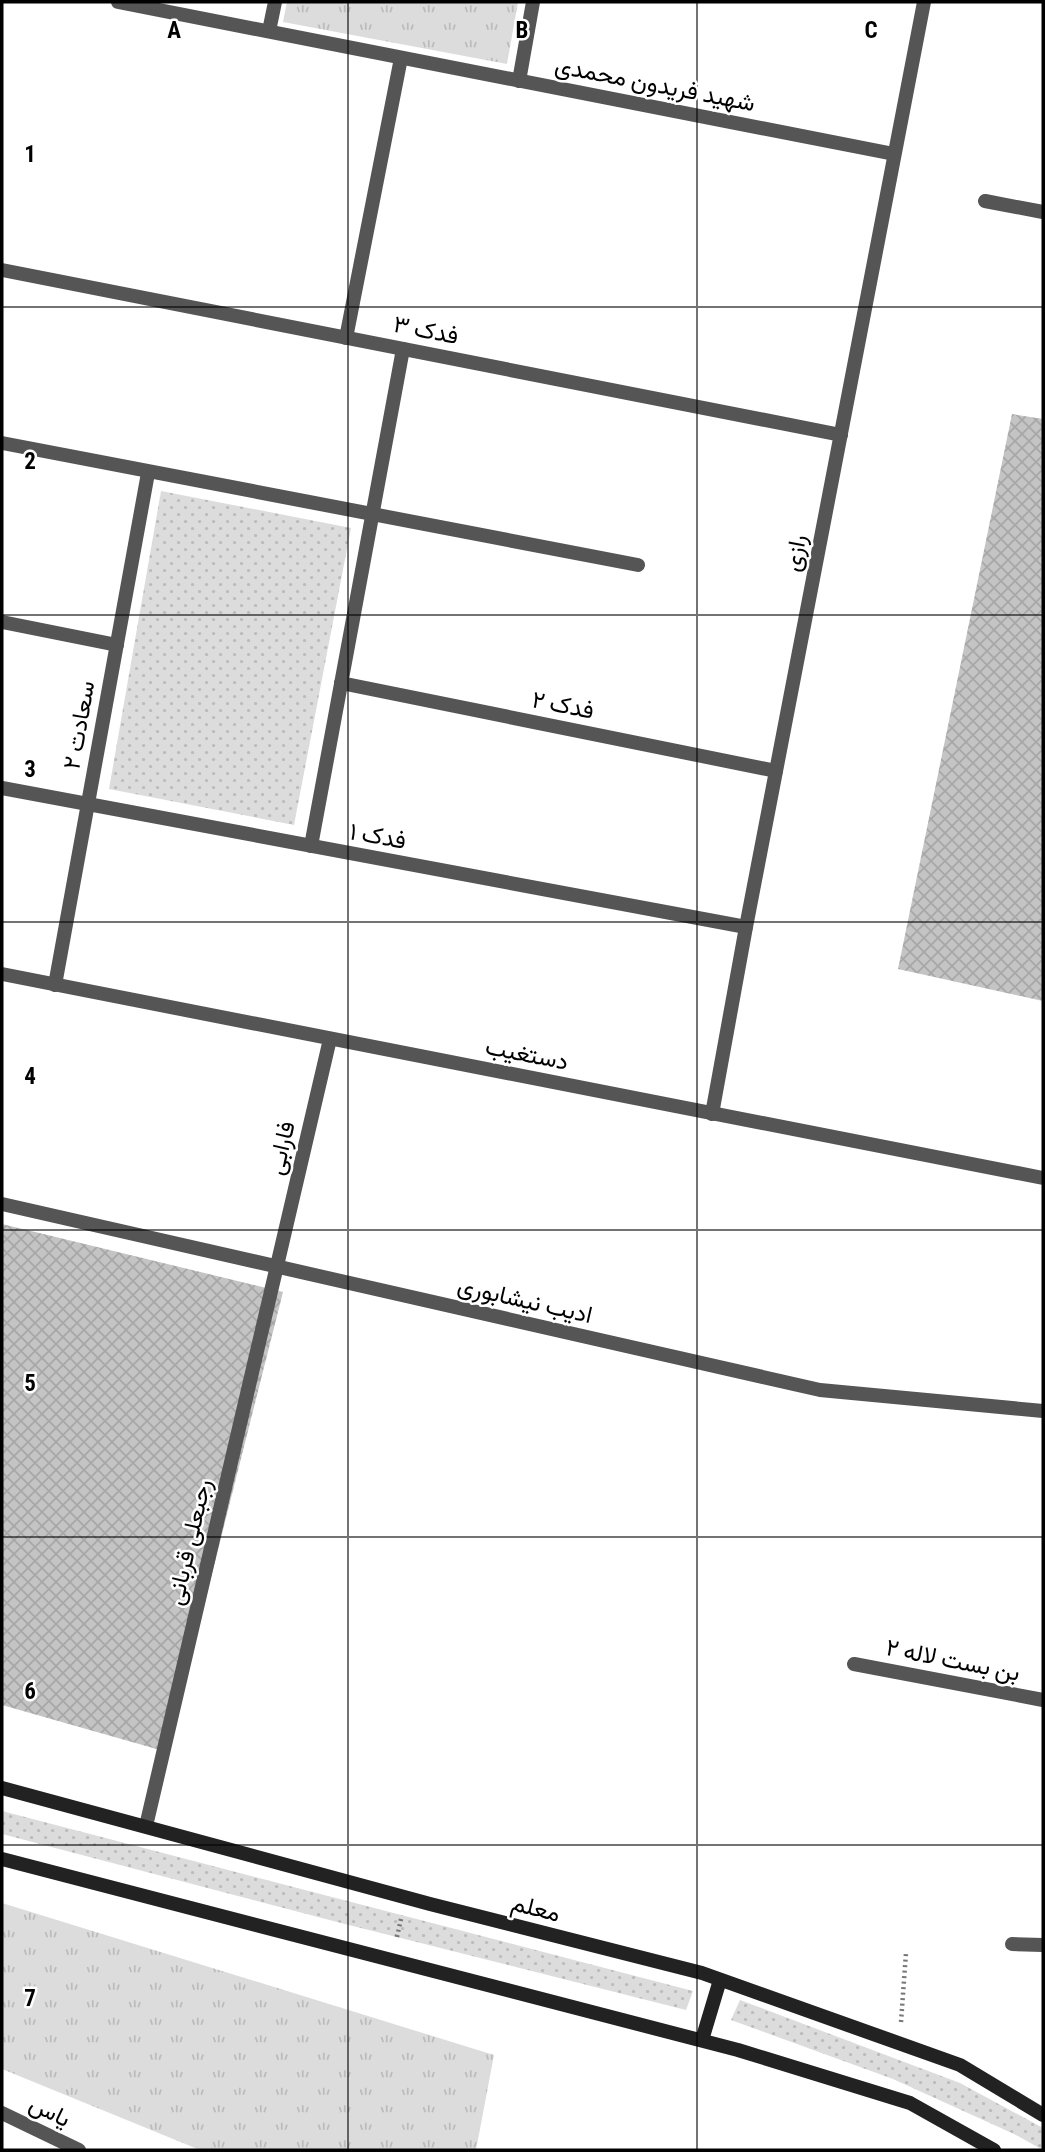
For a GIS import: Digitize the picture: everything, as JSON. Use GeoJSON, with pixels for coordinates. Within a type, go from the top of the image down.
{"type":"FeatureCollection","features":[{"type":"Feature","properties":{"kind":"main road","name":"معلم"},"geometry":{"type":"LineString","coordinates":[[2,1788],[702,1973],[960,2065],[1043,2115]]}},
{"type":"Feature","properties":{"kind":"main road"},"geometry":{"type":"LineString","coordinates":[[2,1859],[702,2040],[909,2103],[995,2150]]}},
{"type":"Feature","properties":{"kind":"main road"},"geometry":{"type":"LineString","coordinates":[[702,2040],[720,1980]]}},
{"type":"Feature","properties":{"kind":"street","name":"شهید فریدون محمدی"},"geometry":{"type":"LineString","coordinates":[[118,2],[894,154]]}},
{"type":"Feature","properties":{"kind":"street"},"geometry":{"type":"LineString","coordinates":[[269,31],[275,2]]}},
{"type":"Feature","properties":{"kind":"street"},"geometry":{"type":"LineString","coordinates":[[519,81],[533,2]]}},
{"type":"Feature","properties":{"kind":"street","name":"رازی"},"geometry":{"type":"LineString","coordinates":[[712,1114],[923,2]]}},
{"type":"Feature","properties":{"kind":"street"},"geometry":{"type":"LineString","coordinates":[[346,338],[401,58]]}},
{"type":"Feature","properties":{"kind":"street"},"geometry":{"type":"LineString","coordinates":[[985,201],[1043,212]]}},
{"type":"Feature","properties":{"kind":"street","name":"فدک ۳"},"geometry":{"type":"LineString","coordinates":[[2,270],[841,435]]}},
{"type":"Feature","properties":{"kind":"street"},"geometry":{"type":"LineString","coordinates":[[310,846],[403,349]]}},
{"type":"Feature","properties":{"kind":"street"},"geometry":{"type":"LineString","coordinates":[[2,443],[638,565]]}},
{"type":"Feature","properties":{"kind":"street","name":"سعادت ۲"},"geometry":{"type":"LineString","coordinates":[[55,985],[148,472]]}},
{"type":"Feature","properties":{"kind":"street"},"geometry":{"type":"LineString","coordinates":[[2,622],[117,645]]}},
{"type":"Feature","properties":{"kind":"street","name":"فدک ۲"},"geometry":{"type":"LineString","coordinates":[[341,683],[776,771]]}},
{"type":"Feature","properties":{"kind":"street","name":"فدک ۱"},"geometry":{"type":"LineString","coordinates":[[2,788],[746,927]]}},
{"type":"Feature","properties":{"kind":"street","name":"دستغیب"},"geometry":{"type":"LineString","coordinates":[[2,974],[1043,1178]]}},
{"type":"Feature","properties":{"kind":"street","name":"فارابی"},"geometry":{"type":"LineString","coordinates":[[277,1267],[330,1039]]}},
{"type":"Feature","properties":{"kind":"street","name":"ادیب نیشابوری"},"geometry":{"type":"LineString","coordinates":[[2,1204],[820,1390],[1043,1410]]}},
{"type":"Feature","properties":{"kind":"street","name":"رجبعلی قربانی"},"geometry":{"type":"LineString","coordinates":[[146,1826],[277,1267]]}},
{"type":"Feature","properties":{"kind":"street","name":"بن بست لاله ۲"},"geometry":{"type":"LineString","coordinates":[[854,1664],[1043,1700]]}},
{"type":"Feature","properties":{"kind":"street"},"geometry":{"type":"LineString","coordinates":[[1012,1944],[1043,1945]]}},
{"type":"Feature","properties":{"kind":"street","name":"یاس"},"geometry":{"type":"LineString","coordinates":[[2,2113],[79,2150]]}},
{"type":"Feature","properties":{"kind":"path"},"geometry":{"type":"LineString","coordinates":[[391,1960],[407,1897]]}},
{"type":"Feature","properties":{"kind":"path"},"geometry":{"type":"LineString","coordinates":[[899,2043],[906,1952]]}},
{"type":"Feature","properties":{"kind":"green space"},"geometry":{"type":"Polygon","coordinates":[[[287,2],[518,2],[507,64],[283,22],[287,2]]]}},
{"type":"Feature","properties":{"kind":"green space"},"geometry":{"type":"Polygon","coordinates":[[[161,491],[351,528],[294,825],[109,789],[161,491]]]}},
{"type":"Feature","properties":{"kind":"green space"},"geometry":{"type":"Polygon","coordinates":[[[2,1811],[693,1991],[686,2010],[341,1923],[2,1834],[2,1811]]]}},
{"type":"Feature","properties":{"kind":"green space"},"geometry":{"type":"Polygon","coordinates":[[[2,1903],[494,2055],[476,2150],[200,2150],[2,2069],[2,1903]]]}},
{"type":"Feature","properties":{"kind":"green space"},"geometry":{"type":"Polygon","coordinates":[[[740,2000],[960,2083],[1043,2128],[1043,2150],[893,2079],[731,2020],[740,2000]]]}},
{"type":"Feature","properties":{"kind":"building"},"geometry":{"type":"Polygon","coordinates":[[[1012,414],[1043,419],[1043,1001],[898,969],[1012,414]]]}},
{"type":"Feature","properties":{"kind":"building"},"geometry":{"type":"Polygon","coordinates":[[[2,1224],[283,1292],[167,1752],[2,1705],[2,1224]]]}}]}
